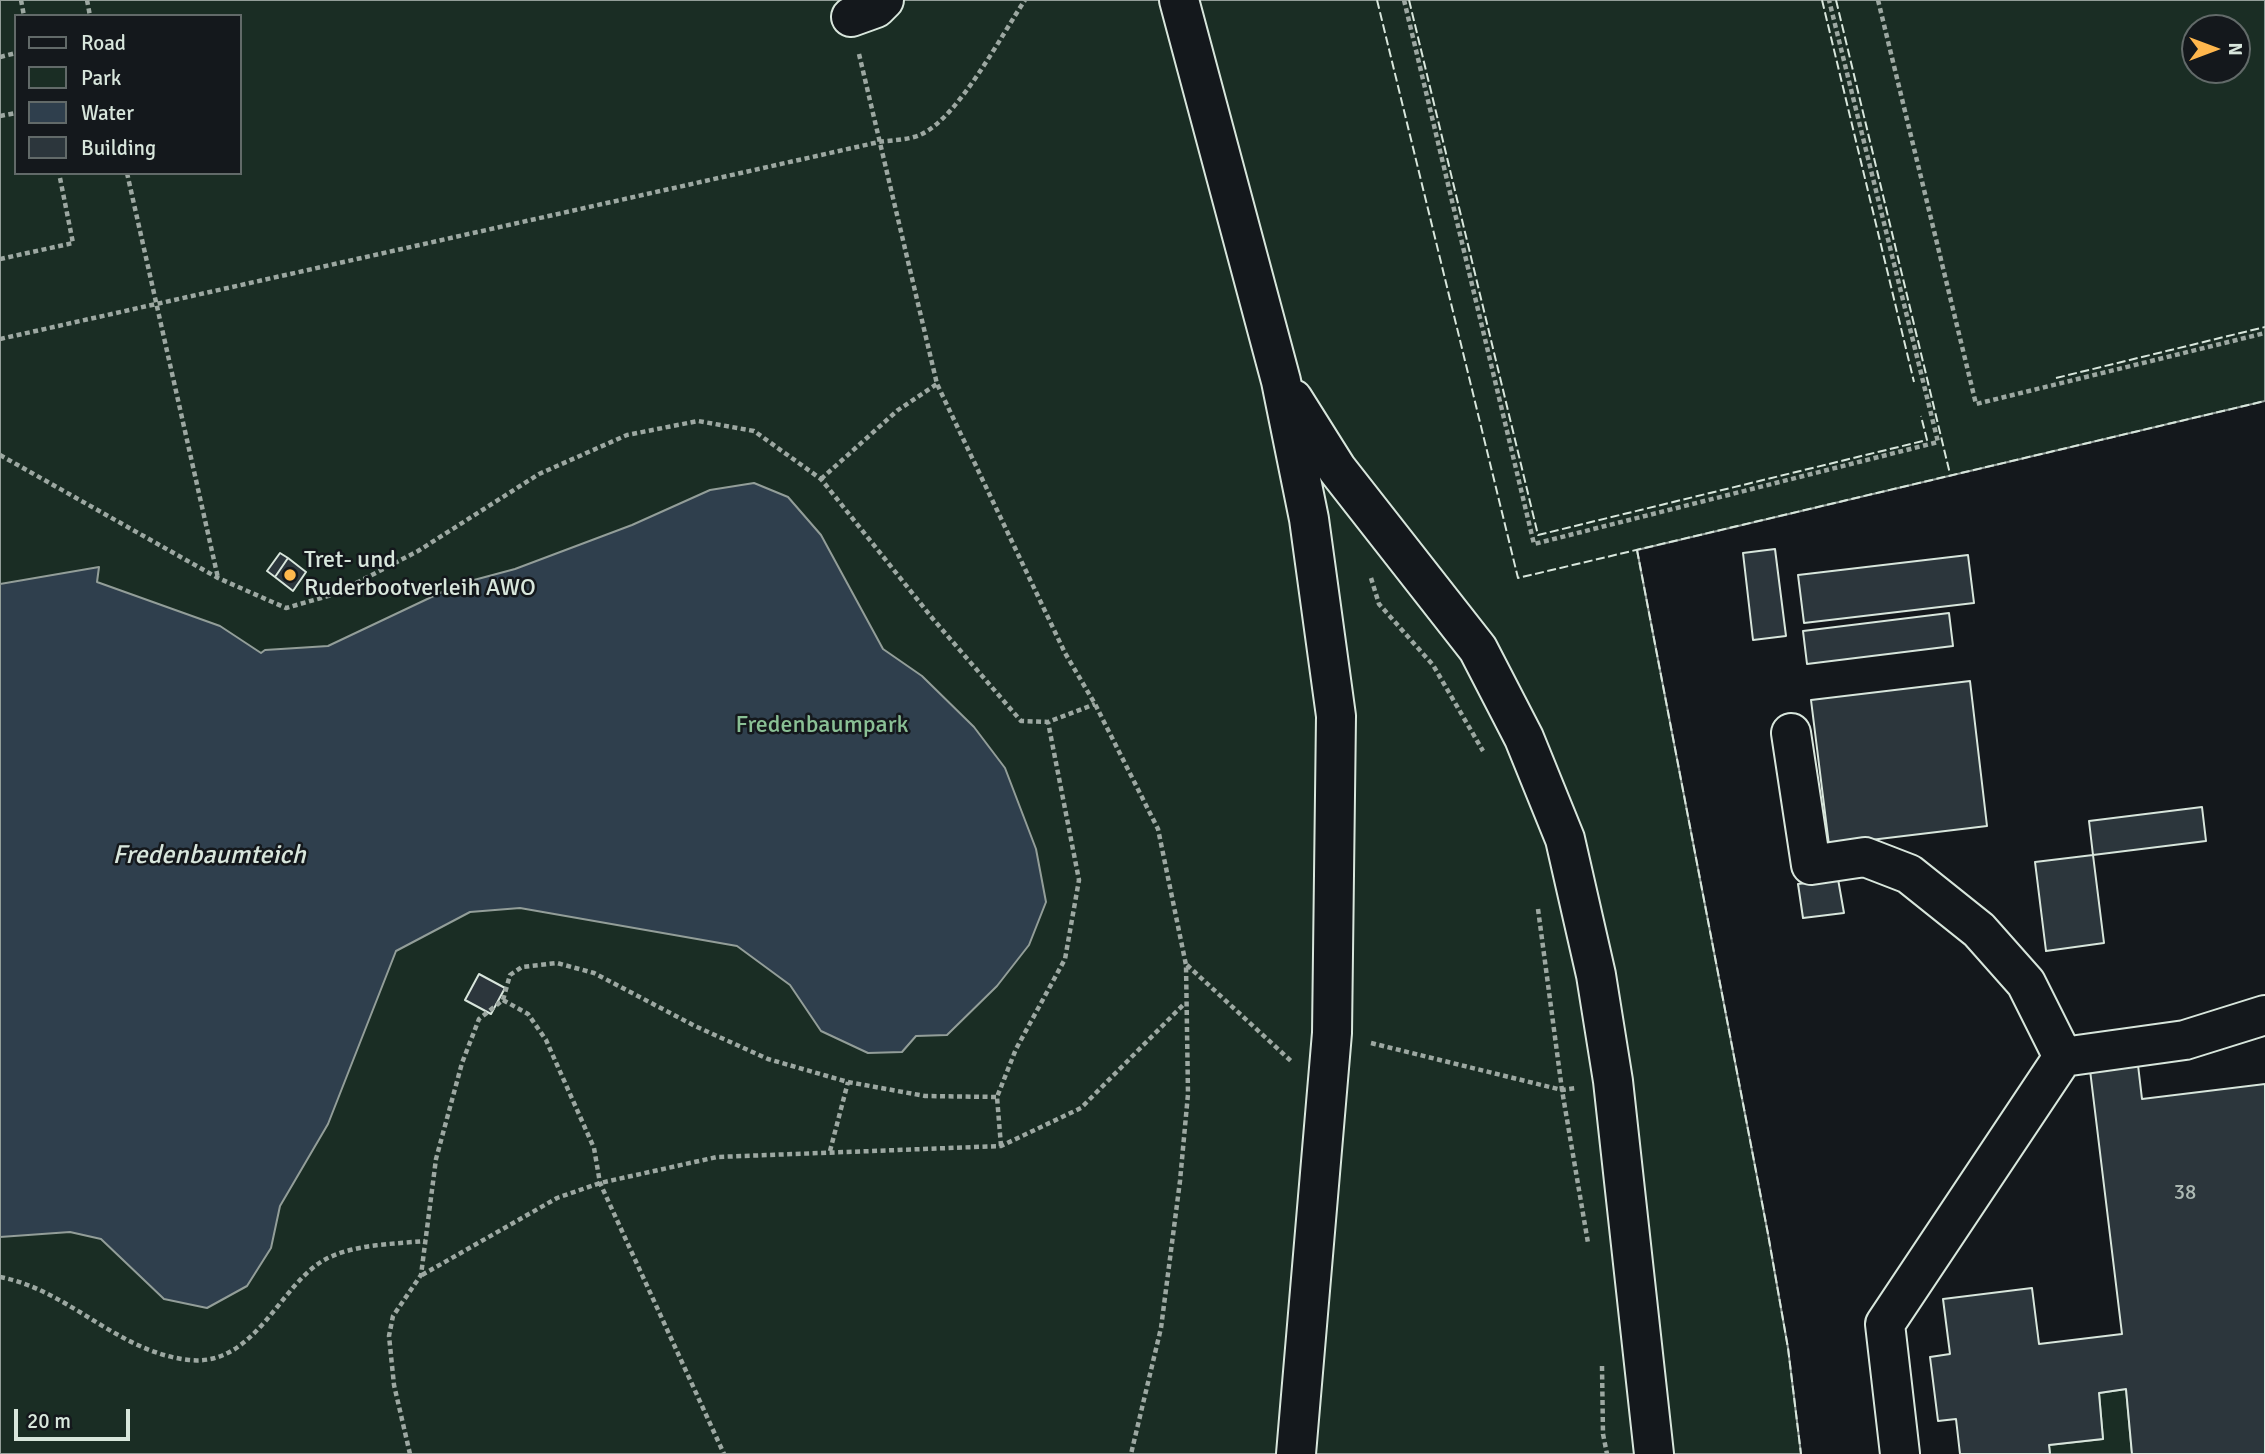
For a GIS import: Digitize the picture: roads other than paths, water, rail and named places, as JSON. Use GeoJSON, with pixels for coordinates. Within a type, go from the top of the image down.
{"type":"FeatureCollection","features":[{"type":"Feature","properties":{"kind":"lane"},"geometry":{"type":"LineString","coordinates":[[851,18],[876,8],[884,0]]}},
{"type":"Feature","properties":{"kind":"lane"},"geometry":{"type":"LineString","coordinates":[[1179,0],[1281,381],[1309,519],[1336,716],[1332,1033],[1296,1454]]}},
{"type":"Feature","properties":{"kind":"lane"},"geometry":{"type":"LineString","coordinates":[[1281,381],[1337,469],[1478,649],[1524,738],[1565,839],[1596,975],[1613,1081],[1654,1454]]}},
{"type":"Feature","properties":{"kind":"lane"},"geometry":{"type":"LineString","coordinates":[[1791,733],[1811,865],[1866,857],[1909,874],[1979,930],[2026,983],[2063,1056]]}},
{"type":"Feature","properties":{"kind":"lane"},"geometry":{"type":"LineString","coordinates":[[1900,1454],[1885,1324],[2063,1056],[2185,1040],[2265,1015]]}},
{"type":"Feature","properties":{"kind":"water","name":"Fredenbaumteich"},"geometry":{"type":"Polygon","coordinates":[[[754,483],[788,497],[821,535],[883,649],[922,676],[974,727],[1005,768],[1036,849],[1046,902],[1029,945],[997,986],[947,1035],[916,1036],[902,1052],[868,1053],[821,1031],[790,985],[737,946],[520,908],[470,912],[396,951],[328,1124],[280,1206],[271,1248],[247,1286],[207,1308],[164,1299],[101,1239],[70,1232],[0,1237],[0,584],[99,567],[97,582],[220,626],[261,653],[265,650],[328,646],[459,584],[515,569],[632,525],[710,490],[754,483]]]}},
{"type":"Feature","properties":{"kind":"place","name":"Tret- und Ruderbootverleih AWO"},"geometry":{"type":"Point","coordinates":[290,575]}},
{"type":"Feature","properties":{"kind":"park label","name":"Fredenbaumpark"},"geometry":{"type":"Point","coordinates":[822,726]}}]}
